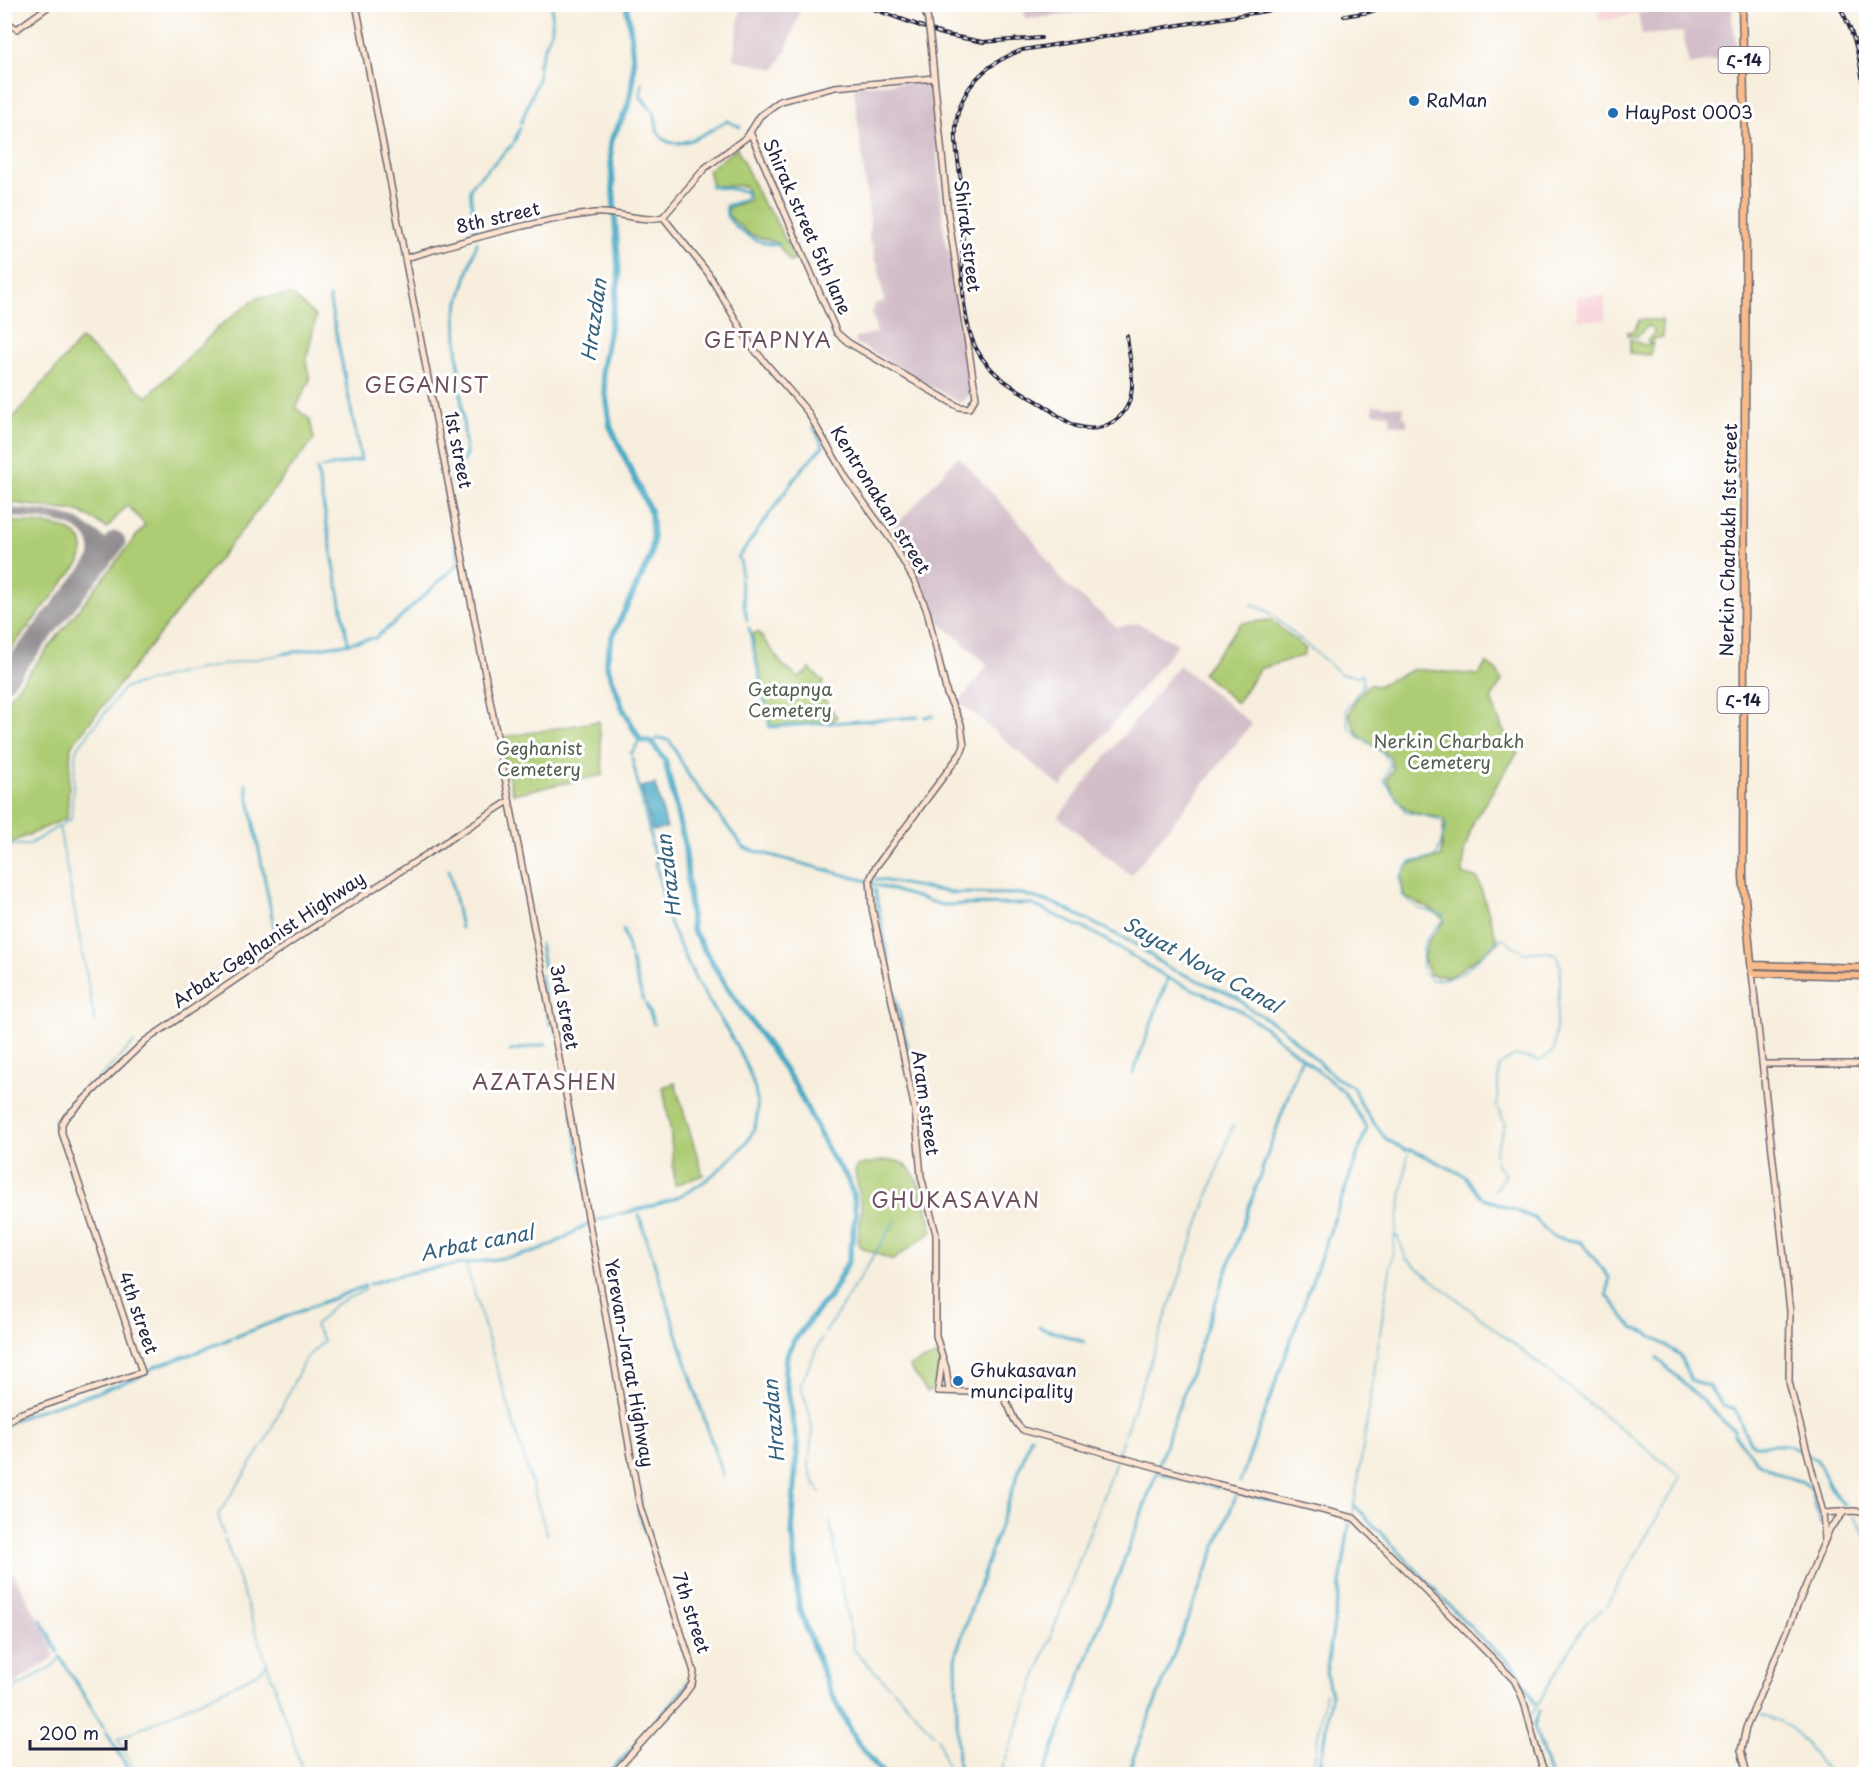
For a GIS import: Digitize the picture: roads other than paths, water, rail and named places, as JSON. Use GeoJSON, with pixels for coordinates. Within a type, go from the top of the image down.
{"type":"FeatureCollection","features":[{"type":"Feature","properties":{"kind":"main road"},"geometry":{"type":"LineString","coordinates":[[4,20],[17,29],[52,4]]}},
{"type":"Feature","properties":{"kind":"main road","name":"1st street"},"geometry":{"type":"LineString","coordinates":[[356,4],[509,798]]}},
{"type":"Feature","properties":{"kind":"main road","name":"Shirak street"},"geometry":{"type":"LineString","coordinates":[[926,4],[948,214],[976,398]]}},
{"type":"Feature","properties":{"kind":"main road","name":"Nerkin Charbakh 1st street"},"geometry":{"type":"LineString","coordinates":[[1742,4],[1745,115],[1743,877],[1750,965]]}},
{"type":"Feature","properties":{"kind":"main road","name":"Shirak street 5th lane"},"geometry":{"type":"LineString","coordinates":[[934,78],[848,86],[786,99],[767,109],[750,132],[840,336],[959,407],[969,408],[976,398]]}},
{"type":"Feature","properties":{"kind":"main road"},"geometry":{"type":"LineString","coordinates":[[663,218],[705,168],[750,132]]}},
{"type":"Feature","properties":{"kind":"main road","name":"8th street"},"geometry":{"type":"LineString","coordinates":[[405,258],[475,238],[599,213],[663,218]]}},
{"type":"Feature","properties":{"kind":"main road","name":"Kentronakan street"},"geometry":{"type":"LineString","coordinates":[[663,218],[708,273],[752,347],[807,411],[847,479],[891,540],[924,602],[947,694],[961,724],[964,746],[952,766],[885,854]]}},
{"type":"Feature","properties":{"kind":"main road","name":"Arbat-Geghanist Highway"},"geometry":{"type":"LineString","coordinates":[[62,1124],[145,1041],[509,798]]}},
{"type":"Feature","properties":{"kind":"main road","name":"3rd street"},"geometry":{"type":"LineString","coordinates":[[509,798],[589,1224]]}},
{"type":"Feature","properties":{"kind":"main road","name":"Aram street"},"geometry":{"type":"LineString","coordinates":[[885,854],[871,876],[870,894],[915,1110],[921,1176],[936,1234],[938,1256],[935,1310],[942,1362],[938,1391],[999,1392],[1007,1401],[1015,1422],[1023,1430],[1118,1458],[1346,1514],[1363,1524],[1514,1680],[1524,1706],[1539,1761],[1546,1774]]}},
{"type":"Feature","properties":{"kind":"main road"},"geometry":{"type":"LineString","coordinates":[[1750,965],[1866,968]]}},
{"type":"Feature","properties":{"kind":"main road","name":"Հ-14"},"geometry":{"type":"LineString","coordinates":[[1750,965],[1752,973]]}},
{"type":"Feature","properties":{"kind":"main road"},"geometry":{"type":"LineString","coordinates":[[1825,1540],[1823,1514],[1789,1382],[1790,1311],[1752,973],[1866,976]]}},
{"type":"Feature","properties":{"kind":"main road"},"geometry":{"type":"LineString","coordinates":[[1762,1064],[1866,1064]]}},
{"type":"Feature","properties":{"kind":"main road","name":"4th street"},"geometry":{"type":"LineString","coordinates":[[4,1423],[19,1414],[142,1372],[65,1143],[62,1124]]}},
{"type":"Feature","properties":{"kind":"main road","name":"Yerevan-Jrarat Highway"},"geometry":{"type":"LineString","coordinates":[[589,1224],[640,1507]]}},
{"type":"Feature","properties":{"kind":"main road","name":"Aram street"},"geometry":{"type":"LineString","coordinates":[[942,1362],[946,1368],[949,1391]]}},
{"type":"Feature","properties":{"kind":"main road","name":"7th street"},"geometry":{"type":"LineString","coordinates":[[613,1774],[682,1698],[694,1677],[640,1507]]}},
{"type":"Feature","properties":{"kind":"main road"},"geometry":{"type":"LineString","coordinates":[[1823,1514],[1845,1511],[1866,1513]]}},
{"type":"Feature","properties":{"kind":"main road"},"geometry":{"type":"LineString","coordinates":[[1747,1774],[1742,1756],[1742,1738],[1830,1528],[1845,1511]]}},
{"type":"Feature","properties":{"kind":"water"},"geometry":{"type":"Polygon","coordinates":[[[655,784],[667,828],[652,831],[641,787],[655,784]]]}},
{"type":"Feature","properties":{"kind":"waterway"},"geometry":{"type":"LineString","coordinates":[[521,123],[538,79],[539,63],[552,28],[552,4]]}},
{"type":"Feature","properties":{"kind":"waterway","name":"Hrazdan"},"geometry":{"type":"LineString","coordinates":[[626,4],[632,44],[633,72],[630,99],[610,144],[619,278],[602,369],[610,426],[651,513],[653,540],[650,558],[612,637],[606,663],[623,709],[640,740],[651,742],[665,760],[685,846],[692,929],[727,987],[794,1083],[831,1156],[848,1179],[854,1198],[856,1214],[849,1260],[829,1298],[794,1341],[786,1358],[785,1376],[797,1445],[792,1529],[799,1608],[830,1691],[857,1742],[883,1774]]}},
{"type":"Feature","properties":{"kind":"waterway"},"geometry":{"type":"LineString","coordinates":[[642,83],[640,96],[654,113],[658,132],[662,137]]}},
{"type":"Feature","properties":{"kind":"waterway"},"geometry":{"type":"LineString","coordinates":[[663,139],[678,143],[687,141],[727,121],[740,127]]}},
{"type":"Feature","properties":{"kind":"waterway"},"geometry":{"type":"LineString","coordinates":[[514,142],[520,128]]}},
{"type":"Feature","properties":{"kind":"waterway"},"geometry":{"type":"LineString","coordinates":[[477,180],[512,145]]}},
{"type":"Feature","properties":{"kind":"waterway"},"geometry":{"type":"LineString","coordinates":[[474,182],[470,189],[475,234]]}},
{"type":"Feature","properties":{"kind":"waterway"},"geometry":{"type":"LineString","coordinates":[[711,186],[744,191],[748,195],[744,200],[726,206],[727,216],[737,228],[749,236],[778,245]]}},
{"type":"Feature","properties":{"kind":"waterway"},"geometry":{"type":"LineString","coordinates":[[457,343],[456,312],[477,242]]}},
{"type":"Feature","properties":{"kind":"waterway"},"geometry":{"type":"LineString","coordinates":[[322,468],[361,460],[329,297]]}},
{"type":"Feature","properties":{"kind":"waterway"},"geometry":{"type":"LineString","coordinates":[[452,481],[466,455],[457,346]]}},
{"type":"Feature","properties":{"kind":"waterway"},"geometry":{"type":"LineString","coordinates":[[741,576],[741,562],[738,558],[801,470],[823,446],[814,428]]}},
{"type":"Feature","properties":{"kind":"waterway"},"geometry":{"type":"LineString","coordinates":[[317,469],[348,643]]}},
{"type":"Feature","properties":{"kind":"waterway"},"geometry":{"type":"LineString","coordinates":[[435,585],[459,563],[447,490]]}},
{"type":"Feature","properties":{"kind":"waterway"},"geometry":{"type":"LineString","coordinates":[[740,580],[747,620]]}},
{"type":"Feature","properties":{"kind":"waterway"},"geometry":{"type":"LineString","coordinates":[[401,617],[433,587]]}},
{"type":"Feature","properties":{"kind":"waterway"},"geometry":{"type":"LineString","coordinates":[[1252,604],[1267,611],[1341,674],[1357,676],[1363,674],[1363,686],[1346,710],[1349,728],[1384,754],[1390,765],[1384,780],[1406,812],[1438,819],[1447,825],[1436,857],[1410,862],[1400,878],[1403,897],[1419,909],[1443,915],[1443,921],[1424,943],[1422,956],[1424,973],[1432,980],[1456,975],[1464,971],[1502,938],[1524,953],[1544,951],[1556,954],[1561,968],[1554,1051],[1540,1061],[1515,1055],[1499,1066],[1497,1107],[1505,1123],[1495,1155],[1505,1175],[1494,1190]]}},
{"type":"Feature","properties":{"kind":"waterway"},"geometry":{"type":"LineString","coordinates":[[353,642],[375,638],[399,619]]}},
{"type":"Feature","properties":{"kind":"waterway"},"geometry":{"type":"LineString","coordinates":[[749,628],[770,727],[918,717]]}},
{"type":"Feature","properties":{"kind":"waterway"},"geometry":{"type":"LineString","coordinates":[[281,654],[351,643]]}},
{"type":"Feature","properties":{"kind":"waterway"},"geometry":{"type":"LineString","coordinates":[[4,845],[28,845],[71,819],[76,750],[124,688],[184,672],[279,655]]}},
{"type":"Feature","properties":{"kind":"waterway"},"geometry":{"type":"LineString","coordinates":[[925,717],[933,716]]}},
{"type":"Feature","properties":{"kind":"waterway","name":"Sayat Nova Canal"},"geometry":{"type":"LineString","coordinates":[[651,742],[660,738],[670,741],[689,776],[744,848],[867,881]]}},
{"type":"Feature","properties":{"kind":"waterway","name":"Arbat canal"},"geometry":{"type":"LineString","coordinates":[[631,754],[640,740]]}},
{"type":"Feature","properties":{"kind":"waterway","name":"Arbat canal"},"geometry":{"type":"LineString","coordinates":[[632,758],[651,839]]}},
{"type":"Feature","properties":{"kind":"waterway"},"geometry":{"type":"LineString","coordinates":[[246,784],[278,947]]}},
{"type":"Feature","properties":{"kind":"waterway"},"geometry":{"type":"LineString","coordinates":[[59,826],[95,1022]]}},
{"type":"Feature","properties":{"kind":"waterway"},"geometry":{"type":"LineString","coordinates":[[521,837],[524,862]]}},
{"type":"Feature","properties":{"kind":"waterway","name":"Arbat canal"},"geometry":{"type":"LineString","coordinates":[[651,842],[670,925],[697,982]]}},
{"type":"Feature","properties":{"kind":"waterway"},"geometry":{"type":"LineString","coordinates":[[449,870],[461,928]]}},
{"type":"Feature","properties":{"kind":"waterway","name":"Sayat Nova Canal"},"geometry":{"type":"LineString","coordinates":[[875,879],[953,893],[1022,894],[1058,905],[1137,945],[1165,966],[1238,998],[1247,1007],[1282,1028],[1335,1077],[1353,1087],[1362,1107],[1386,1139],[1405,1150],[1413,1150],[1465,1176],[1479,1196],[1534,1218],[1553,1237],[1581,1242],[1609,1277],[1607,1295],[1633,1328],[1647,1333],[1680,1355],[1691,1380],[1708,1386],[1724,1406],[1735,1410],[1749,1441],[1754,1445],[1788,1445],[1817,1460],[1832,1490],[1844,1505]]}},
{"type":"Feature","properties":{"kind":"waterway"},"geometry":{"type":"LineString","coordinates":[[873,884],[942,905],[1031,904],[1096,934],[1168,978],[1236,1008],[1263,1026],[1344,1092],[1367,1128],[1240,1482]]}},
{"type":"Feature","properties":{"kind":"waterway"},"geometry":{"type":"LineString","coordinates":[[875,890],[893,982]]}},
{"type":"Feature","properties":{"kind":"waterway"},"geometry":{"type":"LineString","coordinates":[[623,929],[630,955]]}},
{"type":"Feature","properties":{"kind":"waterway"},"geometry":{"type":"LineString","coordinates":[[540,944],[544,968]]}},
{"type":"Feature","properties":{"kind":"waterway"},"geometry":{"type":"LineString","coordinates":[[631,959],[643,1000]]}},
{"type":"Feature","properties":{"kind":"waterway"},"geometry":{"type":"LineString","coordinates":[[540,975],[550,1025]]}},
{"type":"Feature","properties":{"kind":"waterway"},"geometry":{"type":"LineString","coordinates":[[1133,1073],[1168,978]]}},
{"type":"Feature","properties":{"kind":"waterway","name":"Arbat canal"},"geometry":{"type":"LineString","coordinates":[[591,1222],[660,1203],[694,1189],[735,1154],[753,1131],[757,1109],[755,1090],[749,1072],[730,1034],[699,985]]}},
{"type":"Feature","properties":{"kind":"waterway"},"geometry":{"type":"LineString","coordinates":[[893,985],[908,1052]]}},
{"type":"Feature","properties":{"kind":"waterway"},"geometry":{"type":"LineString","coordinates":[[646,1004],[654,1024]]}},
{"type":"Feature","properties":{"kind":"waterway"},"geometry":{"type":"LineString","coordinates":[[554,1020],[558,1036]]}},
{"type":"Feature","properties":{"kind":"waterway"},"geometry":{"type":"LineString","coordinates":[[55,1118],[61,1116],[134,1043]]}},
{"type":"Feature","properties":{"kind":"waterway"},"geometry":{"type":"LineString","coordinates":[[510,1051],[546,1044]]}},
{"type":"Feature","properties":{"kind":"waterway"},"geometry":{"type":"LineString","coordinates":[[1159,1463],[1301,1059]]}},
{"type":"Feature","properties":{"kind":"waterway"},"geometry":{"type":"LineString","coordinates":[[572,1113],[579,1152]]}},
{"type":"Feature","properties":{"kind":"waterway"},"geometry":{"type":"LineString","coordinates":[[53,1121],[66,1153]]}},
{"type":"Feature","properties":{"kind":"waterway"},"geometry":{"type":"LineString","coordinates":[[1118,1453],[1233,1125]]}},
{"type":"Feature","properties":{"kind":"waterway"},"geometry":{"type":"LineString","coordinates":[[1375,1366],[1408,1154]]}},
{"type":"Feature","properties":{"kind":"waterway"},"geometry":{"type":"LineString","coordinates":[[580,1157],[585,1182]]}},
{"type":"Feature","properties":{"kind":"waterway"},"geometry":{"type":"LineString","coordinates":[[639,1215],[702,1412]]}},
{"type":"Feature","properties":{"kind":"waterway"},"geometry":{"type":"LineString","coordinates":[[825,1333],[896,1220]]}},
{"type":"Feature","properties":{"kind":"waterway","name":"Arbat canal"},"geometry":{"type":"LineString","coordinates":[[370,1284],[410,1273],[534,1252],[588,1224]]}},
{"type":"Feature","properties":{"kind":"waterway"},"geometry":{"type":"LineString","coordinates":[[593,1228],[595,1242]]}},
{"type":"Feature","properties":{"kind":"waterway"},"geometry":{"type":"LineString","coordinates":[[1393,1236],[1398,1237],[1406,1259],[1681,1476],[1606,1606]]}},
{"type":"Feature","properties":{"kind":"waterway"},"geometry":{"type":"LineString","coordinates":[[466,1265],[547,1535]]}},
{"type":"Feature","properties":{"kind":"waterway"},"geometry":{"type":"LineString","coordinates":[[264,1444],[305,1359],[324,1341],[315,1326],[334,1305],[365,1290],[365,1286]]}},
{"type":"Feature","properties":{"kind":"waterway","name":"Arbat canal"},"geometry":{"type":"LineString","coordinates":[[308,1308],[365,1286]]}},
{"type":"Feature","properties":{"kind":"waterway","name":"Arbat canal"},"geometry":{"type":"LineString","coordinates":[[235,1337],[306,1309]]}},
{"type":"Feature","properties":{"kind":"waterway"},"geometry":{"type":"LineString","coordinates":[[1039,1327],[1084,1342]]}},
{"type":"Feature","properties":{"kind":"waterway","name":"Arbat canal"},"geometry":{"type":"LineString","coordinates":[[195,1353],[232,1338]]}},
{"type":"Feature","properties":{"kind":"waterway"},"geometry":{"type":"LineString","coordinates":[[820,1492],[809,1468],[812,1426],[800,1385],[822,1338]]}},
{"type":"Feature","properties":{"kind":"waterway","name":"Arbat canal"},"geometry":{"type":"LineString","coordinates":[[144,1374],[156,1366],[192,1354]]}},
{"type":"Feature","properties":{"kind":"waterway"},"geometry":{"type":"LineString","coordinates":[[1657,1358],[1734,1431]]}},
{"type":"Feature","properties":{"kind":"waterway"},"geometry":{"type":"LineString","coordinates":[[1353,1513],[1375,1368]]}},
{"type":"Feature","properties":{"kind":"waterway","name":"Arbat canal"},"geometry":{"type":"LineString","coordinates":[[101,1391],[141,1376]]}},
{"type":"Feature","properties":{"kind":"waterway","name":"Arbat canal"},"geometry":{"type":"LineString","coordinates":[[49,1407],[98,1392]]}},
{"type":"Feature","properties":{"kind":"waterway","name":"Arbat canal"},"geometry":{"type":"LineString","coordinates":[[4,1426],[46,1408]]}},
{"type":"Feature","properties":{"kind":"waterway"},"geometry":{"type":"LineString","coordinates":[[703,1415],[723,1476]]}},
{"type":"Feature","properties":{"kind":"waterway"},"geometry":{"type":"LineString","coordinates":[[1734,1434],[1757,1462],[1786,1477],[1803,1482],[1811,1489],[1820,1523]]}},
{"type":"Feature","properties":{"kind":"waterway"},"geometry":{"type":"LineString","coordinates":[[958,1774],[956,1653],[1031,1436]]}},
{"type":"Feature","properties":{"kind":"waterway"},"geometry":{"type":"LineString","coordinates":[[224,1535],[218,1515],[262,1447]]}},
{"type":"Feature","properties":{"kind":"waterway"},"geometry":{"type":"LineString","coordinates":[[1000,1774],[1116,1461]]}},
{"type":"Feature","properties":{"kind":"waterway"},"geometry":{"type":"LineString","coordinates":[[1044,1774],[1157,1472],[1218,1488]]}},
{"type":"Feature","properties":{"kind":"waterway"},"geometry":{"type":"LineString","coordinates":[[1127,1774],[1237,1493],[1282,1503]]}},
{"type":"Feature","properties":{"kind":"waterway"},"geometry":{"type":"LineString","coordinates":[[640,1495],[642,1503]]}},
{"type":"Feature","properties":{"kind":"waterway"},"geometry":{"type":"LineString","coordinates":[[1358,1509],[1442,1597]]}},
{"type":"Feature","properties":{"kind":"waterway"},"geometry":{"type":"LineString","coordinates":[[638,1510],[646,1534]]}},
{"type":"Feature","properties":{"kind":"waterway"},"geometry":{"type":"LineString","coordinates":[[1853,1515],[1866,1535]]}},
{"type":"Feature","properties":{"kind":"waterway"},"geometry":{"type":"LineString","coordinates":[[1319,1774],[1331,1694],[1326,1674],[1350,1520]]}},
{"type":"Feature","properties":{"kind":"waterway"},"geometry":{"type":"LineString","coordinates":[[830,1522],[854,1650],[889,1686]]}},
{"type":"Feature","properties":{"kind":"waterway"},"geometry":{"type":"LineString","coordinates":[[225,1539],[304,1774]]}},
{"type":"Feature","properties":{"kind":"waterway"},"geometry":{"type":"LineString","coordinates":[[1444,1600],[1481,1638],[1516,1668],[1535,1703]]}},
{"type":"Feature","properties":{"kind":"waterway"},"geometry":{"type":"LineString","coordinates":[[1530,1717],[1585,1624],[1602,1609]]}},
{"type":"Feature","properties":{"kind":"waterway"},"geometry":{"type":"LineString","coordinates":[[41,1620],[58,1652]]}},
{"type":"Feature","properties":{"kind":"waterway"},"geometry":{"type":"LineString","coordinates":[[4,1695],[54,1665],[60,1657]]}},
{"type":"Feature","properties":{"kind":"waterway"},"geometry":{"type":"LineString","coordinates":[[60,1657],[104,1727]]}},
{"type":"Feature","properties":{"kind":"waterway"},"geometry":{"type":"LineString","coordinates":[[137,1774],[118,1739],[240,1682],[261,1671],[266,1665]]}},
{"type":"Feature","properties":{"kind":"waterway"},"geometry":{"type":"LineString","coordinates":[[646,1733],[685,1688],[691,1676]]}},
{"type":"Feature","properties":{"kind":"waterway"},"geometry":{"type":"LineString","coordinates":[[892,1688],[934,1734]]}},
{"type":"Feature","properties":{"kind":"waterway"},"geometry":{"type":"LineString","coordinates":[[1312,1774],[1325,1693]]}},
{"type":"Feature","properties":{"kind":"waterway"},"geometry":{"type":"LineString","coordinates":[[1539,1711],[1534,1726],[1550,1774]]}},
{"type":"Feature","properties":{"kind":"waterway"},"geometry":{"type":"LineString","coordinates":[[1757,1714],[1794,1730],[1829,1774]]}},
{"type":"Feature","properties":{"kind":"waterway"},"geometry":{"type":"LineString","coordinates":[[1526,1727],[1535,1774]]}},
{"type":"Feature","properties":{"kind":"waterway"},"geometry":{"type":"LineString","coordinates":[[106,1731],[131,1774]]}},
{"type":"Feature","properties":{"kind":"waterway"},"geometry":{"type":"LineString","coordinates":[[608,1774],[641,1738]]}},
{"type":"Feature","properties":{"kind":"waterway"},"geometry":{"type":"LineString","coordinates":[[938,1738],[949,1774]]}},
{"type":"Feature","properties":{"kind":"railway"},"geometry":{"type":"LineString","coordinates":[[860,4],[942,34],[983,42],[1041,38]]}},
{"type":"Feature","properties":{"kind":"railway"},"geometry":{"type":"LineString","coordinates":[[1127,336],[1132,372],[1131,395],[1121,415],[1111,423],[1099,428],[1081,427],[1067,422],[1005,382],[983,359],[970,334],[964,298],[963,206],[956,130],[960,106],[965,96],[984,71],[1022,50],[1310,4]]}},
{"type":"Feature","properties":{"kind":"railway"},"geometry":{"type":"LineString","coordinates":[[1344,16],[1370,12],[1391,4]]}},
{"type":"Feature","properties":{"kind":"railway"},"geometry":{"type":"LineString","coordinates":[[1838,4],[1851,30],[1859,58],[1866,115]]}},
{"type":"Feature","properties":{"kind":"place","name":"RaMan"},"geometry":{"type":"Point","coordinates":[1414,101]}},
{"type":"Feature","properties":{"kind":"place","name":"HayPost 0003"},"geometry":{"type":"Point","coordinates":[1613,113]}},
{"type":"Feature","properties":{"kind":"place","name":"Ghukasavan muncipality"},"geometry":{"type":"Point","coordinates":[958,1381]}},
{"type":"Feature","properties":{"kind":"district","name":"GETAPNYA"},"geometry":{"type":"Point","coordinates":[768,341]}},
{"type":"Feature","properties":{"kind":"district","name":"GEGANIST"},"geometry":{"type":"Point","coordinates":[427,386]}},
{"type":"Feature","properties":{"kind":"district","name":"AZATASHEN"},"geometry":{"type":"Point","coordinates":[545,1083]}},
{"type":"Feature","properties":{"kind":"district","name":"GHUKASAVAN"},"geometry":{"type":"Point","coordinates":[956,1201]}},
{"type":"Feature","properties":{"kind":"park label","name":"Getapnya Cemetery"},"geometry":{"type":"Point","coordinates":[790,700]}},
{"type":"Feature","properties":{"kind":"park label","name":"Nerkin Charbakh Cemetery"},"geometry":{"type":"Point","coordinates":[1449,752]}},
{"type":"Feature","properties":{"kind":"park label","name":"Geghanist Cemetery"},"geometry":{"type":"Point","coordinates":[539,759]}}]}
